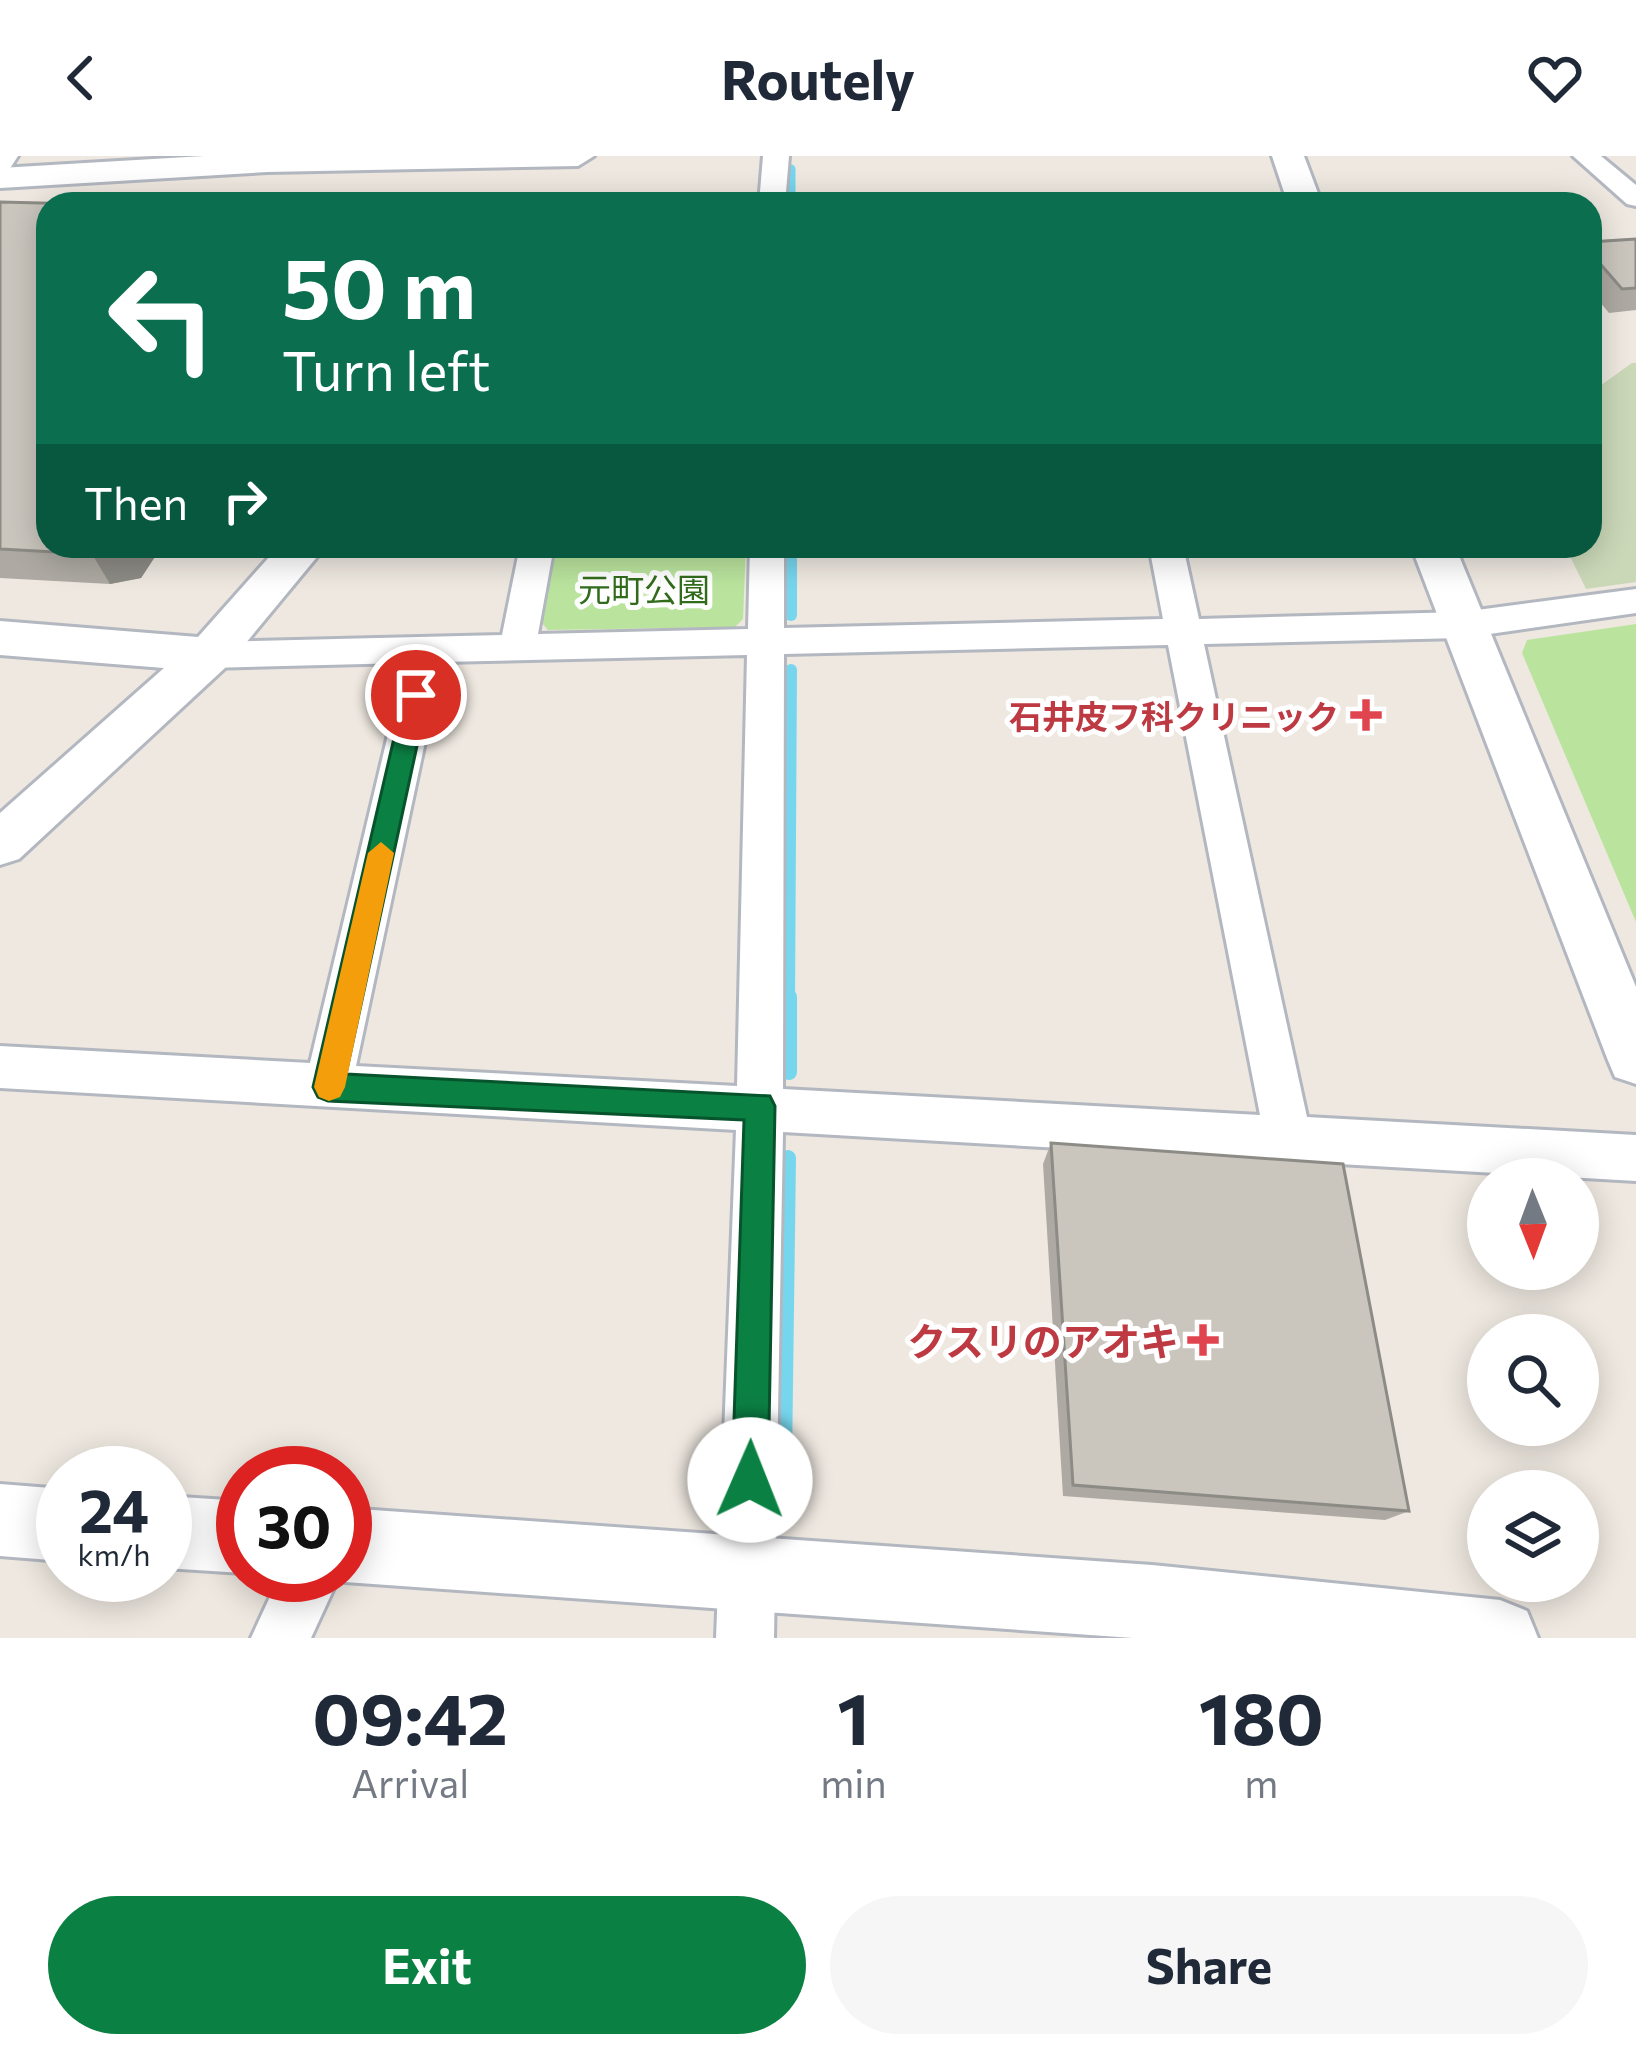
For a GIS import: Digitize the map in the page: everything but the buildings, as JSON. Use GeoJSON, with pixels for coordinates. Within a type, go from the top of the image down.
{"type":"FeatureCollection","features":[{"type":"Feature","properties":{"kind":"street"},"geometry":{"type":"LineString","coordinates":[[0,164],[5,156]]}},
{"type":"Feature","properties":{"kind":"street"},"geometry":{"type":"LineString","coordinates":[[0,178],[269,159],[476,165],[578,156]]}},
{"type":"Feature","properties":{"kind":"street"},"geometry":{"type":"LineString","coordinates":[[773,192],[776,156]]}},
{"type":"Feature","properties":{"kind":"street"},"geometry":{"type":"LineString","coordinates":[[1288,156],[1301,192]]}},
{"type":"Feature","properties":{"kind":"street"},"geometry":{"type":"LineString","coordinates":[[1586,156],[1636,198]]}},
{"type":"Feature","properties":{"kind":"street"},"geometry":{"type":"LineString","coordinates":[[0,844],[209,655],[294,558]]}},
{"type":"Feature","properties":{"kind":"street"},"geometry":{"type":"LineString","coordinates":[[517,649],[535,558]]}},
{"type":"Feature","properties":{"kind":"street"},"geometry":{"type":"LineString","coordinates":[[747,1606],[760,1106],[766,558]]}},
{"type":"Feature","properties":{"kind":"street"},"geometry":{"type":"LineString","coordinates":[[1169,558],[1288,1139]]}},
{"type":"Feature","properties":{"kind":"street"},"geometry":{"type":"LineString","coordinates":[[1437,558],[1636,1058]]}},
{"type":"Feature","properties":{"kind":"street"},"geometry":{"type":"LineString","coordinates":[[0,638],[209,655],[426,652],[1462,625],[1636,601]]}},
{"type":"Feature","properties":{"kind":"street"},"geometry":{"type":"LineString","coordinates":[[328,1087],[426,652]]}},
{"type":"Feature","properties":{"kind":"street"},"geometry":{"type":"LineString","coordinates":[[0,1066],[1636,1158]]}},
{"type":"Feature","properties":{"kind":"street"},"geometry":{"type":"LineString","coordinates":[[0,1520],[36,1523]]}},
{"type":"Feature","properties":{"kind":"street"},"geometry":{"type":"LineString","coordinates":[[372,1549],[747,1606],[1152,1602],[1493,1637]]}},
{"type":"Feature","properties":{"kind":"street"},"geometry":{"type":"LineString","coordinates":[[280,1638],[298,1602]]}},
{"type":"Feature","properties":{"kind":"green space"},"geometry":{"type":"Polygon","coordinates":[[[1636,363],[1636,582],[1586,589],[1571,558],[1602,558],[1602,384],[1636,363]]]}},
{"type":"Feature","properties":{"kind":"green space","name":"元町公園"},"geometry":{"type":"Polygon","coordinates":[[[553,558],[746,558],[743,619],[735,627],[548,630],[542,623],[553,558]]]}},
{"type":"Feature","properties":{"kind":"green space"},"geometry":{"type":"Polygon","coordinates":[[[1636,624],[1636,922],[1522,653],[1527,640],[1636,624]]]}},
{"type":"Feature","properties":{"kind":"waterway"},"geometry":{"type":"LineString","coordinates":[[791,169],[791,192]]}},
{"type":"Feature","properties":{"kind":"waterway"},"geometry":{"type":"LineString","coordinates":[[791,558],[791,615]]}},
{"type":"Feature","properties":{"kind":"waterway"},"geometry":{"type":"LineString","coordinates":[[789,1000],[791,670]]}},
{"type":"Feature","properties":{"kind":"waterway"},"geometry":{"type":"LineString","coordinates":[[789,1000],[789,1072]]}},
{"type":"Feature","properties":{"kind":"waterway"},"geometry":{"type":"LineString","coordinates":[[784,1459],[788,1158]]}},
{"type":"Feature","properties":{"kind":"slow traffic"},"geometry":{"type":"LineString","coordinates":[[329,1087],[381,853]]}},
{"type":"Feature","properties":{"kind":"place","name":"石井皮フ科クリニック"},"geometry":{"type":"Point","coordinates":[1366,715]}},
{"type":"Feature","properties":{"kind":"place","name":"クスリのアオキ"},"geometry":{"type":"Point","coordinates":[1203,1340]}},
{"type":"Feature","properties":{"kind":"route"},"geometry":{"type":"LineString","coordinates":[[416,695],[328,1087],[760,1106],[750,1480]]}}]}
